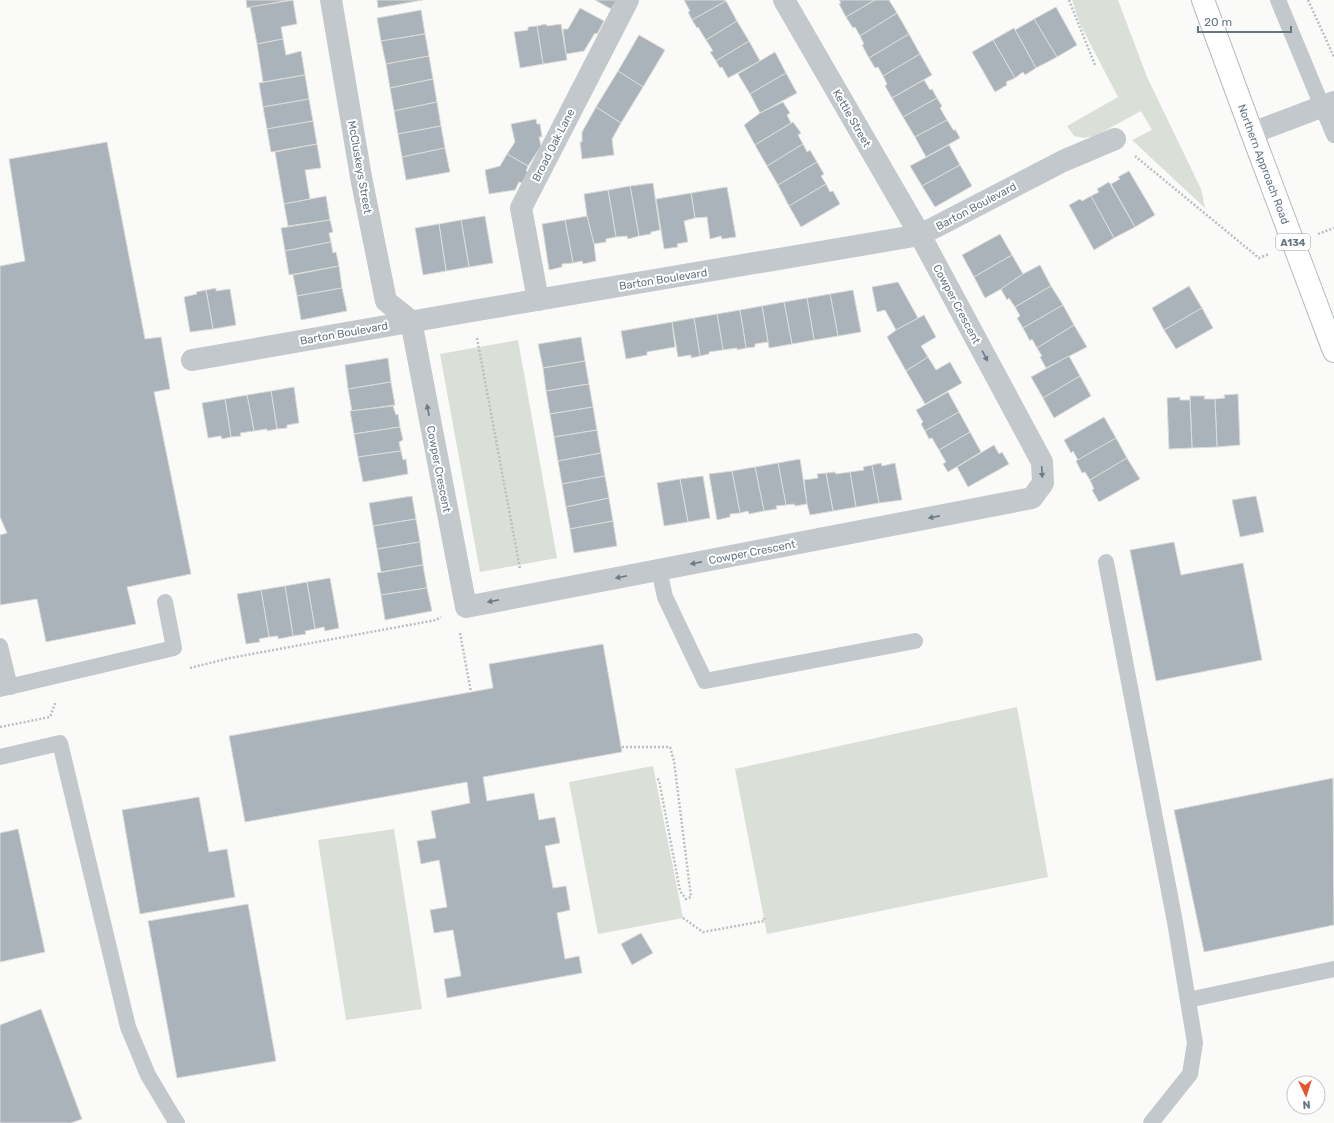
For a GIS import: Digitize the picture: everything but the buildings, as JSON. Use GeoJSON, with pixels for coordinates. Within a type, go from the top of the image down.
{"type":"FeatureCollection","features":[{"type":"Feature","properties":{"kind":"main road","name":"Northern Approach Road"},"geometry":{"type":"LineString","coordinates":[[1203,0],[1334,351]]}},
{"type":"Feature","properties":{"kind":"street","name":"McCluskeys Street"},"geometry":{"type":"LineString","coordinates":[[332,0],[361,177],[386,301],[411,321]]}},
{"type":"Feature","properties":{"kind":"street","name":"Broad Oak Lane"},"geometry":{"type":"LineString","coordinates":[[538,300],[521,208],[628,0]]}},
{"type":"Feature","properties":{"kind":"street","name":"Kettle Street"},"geometry":{"type":"LineString","coordinates":[[784,0],[920,235]]}},
{"type":"Feature","properties":{"kind":"street"},"geometry":{"type":"LineString","coordinates":[[1252,133],[1328,104]]}},
{"type":"Feature","properties":{"kind":"street","name":"Barton Boulevard"},"geometry":{"type":"LineString","coordinates":[[192,360],[411,321],[920,235],[1064,161],[1115,139]]}},
{"type":"Feature","properties":{"kind":"street","name":"Cowper Crescent"},"geometry":{"type":"LineString","coordinates":[[411,321],[462,609],[525,595],[1032,498],[1043,483],[1042,462],[920,235]]}},
{"type":"Feature","properties":{"kind":"lane"},"geometry":{"type":"LineString","coordinates":[[1278,0],[1328,104],[1334,135]]}},
{"type":"Feature","properties":{"kind":"lane"},"geometry":{"type":"LineString","coordinates":[[1106,562],[1175,922],[1195,1043],[1190,1074],[1151,1123]]}},
{"type":"Feature","properties":{"kind":"lane"},"geometry":{"type":"LineString","coordinates":[[659,570],[665,597],[705,681],[915,641]]}},
{"type":"Feature","properties":{"kind":"lane"},"geometry":{"type":"LineString","coordinates":[[0,646],[5,688],[174,648],[164,602]]}},
{"type":"Feature","properties":{"kind":"lane"},"geometry":{"type":"LineString","coordinates":[[0,757],[60,743],[128,1027],[148,1075],[177,1123]]}},
{"type":"Feature","properties":{"kind":"lane"},"geometry":{"type":"LineString","coordinates":[[1188,1000],[1334,969]]}},
{"type":"Feature","properties":{"kind":"path"},"geometry":{"type":"LineString","coordinates":[[1069,0],[1095,65]]}},
{"type":"Feature","properties":{"kind":"path"},"geometry":{"type":"LineString","coordinates":[[1308,0],[1334,57]]}},
{"type":"Feature","properties":{"kind":"path"},"geometry":{"type":"LineString","coordinates":[[1115,139],[1259,258]]}},
{"type":"Feature","properties":{"kind":"path"},"geometry":{"type":"LineString","coordinates":[[472,311],[525,595]]}},
{"type":"Feature","properties":{"kind":"path"},"geometry":{"type":"LineString","coordinates":[[185,669],[230,658],[436,620],[462,609],[460,632],[471,692]]}},
{"type":"Feature","properties":{"kind":"path"},"geometry":{"type":"LineString","coordinates":[[0,726],[50,717],[58,698]]}},
{"type":"Feature","properties":{"kind":"path"},"geometry":{"type":"LineString","coordinates":[[622,747],[670,747],[674,762],[691,897],[686,899],[680,892],[660,780],[656,778]]}},
{"type":"Feature","properties":{"kind":"path"},"geometry":{"type":"LineString","coordinates":[[683,918],[703,932],[764,921],[764,918]]}},
{"type":"Feature","properties":{"kind":"shaded area"},"geometry":{"type":"Polygon","coordinates":[[[1072,0],[1118,0],[1147,77],[1201,189],[1205,208],[1132,140],[1152,130],[1141,111],[1095,136],[1084,138],[1074,136],[1067,126],[1118,97],[1080,24],[1072,0]]]}},
{"type":"Feature","properties":{"kind":"shaded area"},"geometry":{"type":"Polygon","coordinates":[[[518,340],[557,558],[480,572],[440,354],[518,340]]]}},
{"type":"Feature","properties":{"kind":"shaded area"},"geometry":{"type":"Polygon","coordinates":[[[1017,707],[1048,877],[767,934],[735,769],[1017,707]]]}},
{"type":"Feature","properties":{"kind":"shaded area"},"geometry":{"type":"Polygon","coordinates":[[[653,766],[683,918],[598,934],[569,782],[653,766]]]}},
{"type":"Feature","properties":{"kind":"shaded area"},"geometry":{"type":"Polygon","coordinates":[[[394,829],[422,1009],[346,1020],[318,840],[394,829]]]}}]}
